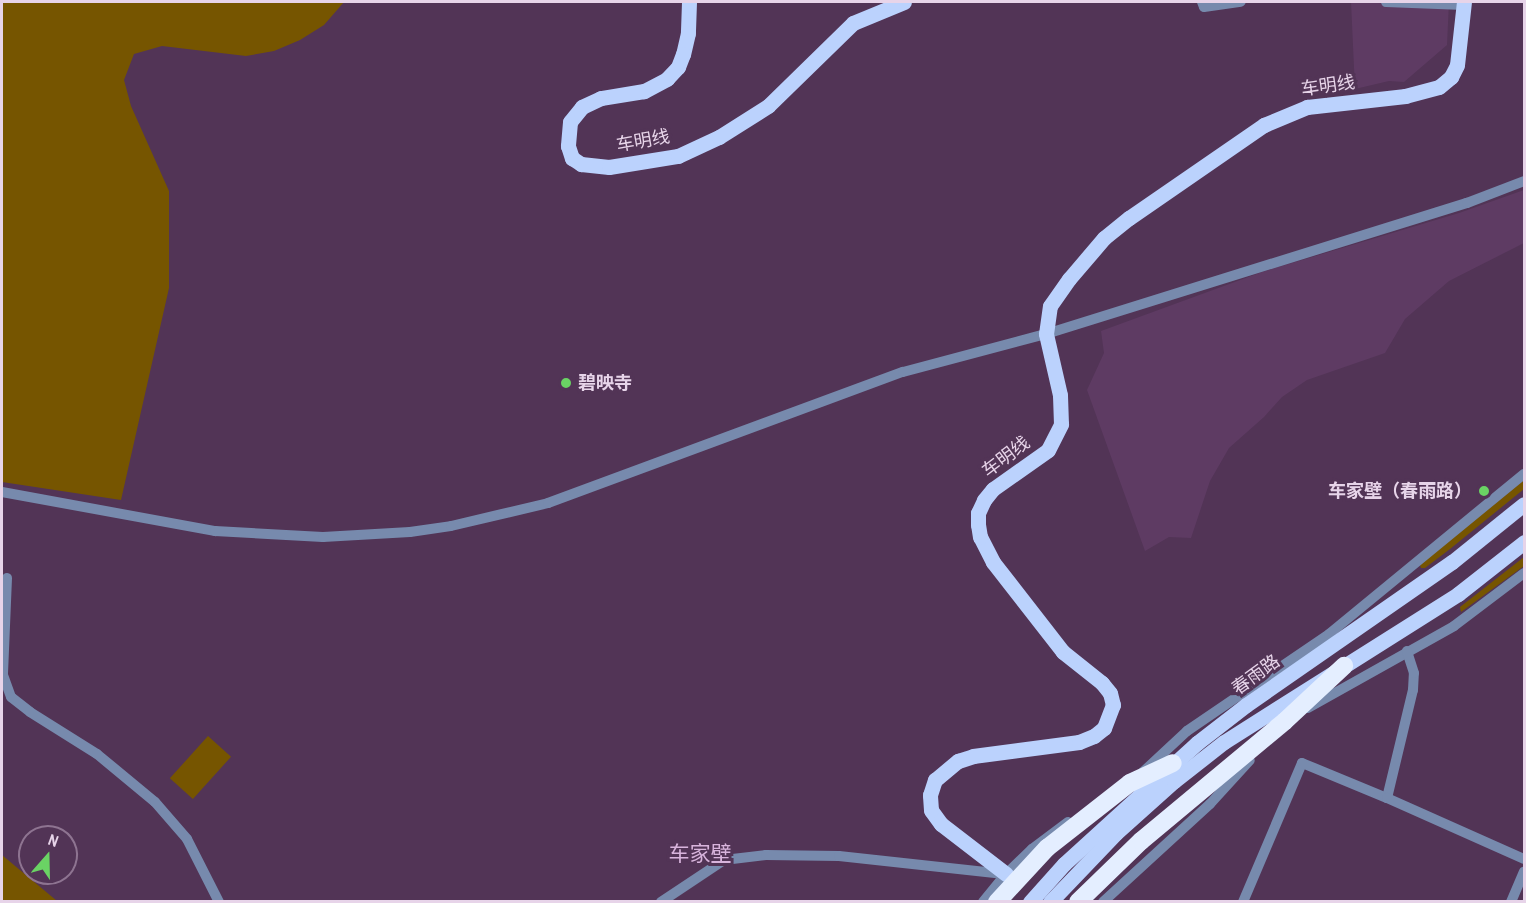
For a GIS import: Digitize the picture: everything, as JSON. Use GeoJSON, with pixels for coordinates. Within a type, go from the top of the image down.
{"type":"FeatureCollection","features":[{"type":"Feature","properties":{"kind":"highway"},"geometry":{"type":"LineString","coordinates":[[1078,902],[1189,799],[1285,721],[1344,666]]}},
{"type":"Feature","properties":{"kind":"highway"},"geometry":{"type":"LineString","coordinates":[[998,902],[1047,848],[1130,783],[1173,763]]}},
{"type":"Feature","properties":{"kind":"main road","name":"车明线"},"geometry":{"type":"LineString","coordinates":[[688,2],[688,33],[683,54],[678,67],[667,79],[644,91],[601,98],[582,106],[570,122],[568,146],[572,158],[580,164],[609,167],[678,156],[719,137],[768,106],[853,23],[904,2]]}},
{"type":"Feature","properties":{"kind":"main road","name":"车明线"},"geometry":{"type":"LineString","coordinates":[[1006,874],[941,824],[931,810],[930,795],[935,780],[958,761],[973,756],[1079,742],[1094,736],[1104,728],[1113,705],[1110,693],[1102,683],[1063,652],[993,562],[980,537],[978,513],[984,500],[993,489],[1048,450],[1061,424],[1060,395],[1046,334],[1048,313],[1058,293],[1104,238],[1129,218],[1264,125],[1307,107],[1405,96],[1439,87],[1451,77],[1457,66],[1464,3]]}},
{"type":"Feature","properties":{"kind":"main road","name":"春雨路"},"geometry":{"type":"LineString","coordinates":[[1030,902],[1064,864],[1173,763],[1246,705],[1470,549],[1524,504]]}},
{"type":"Feature","properties":{"kind":"main road","name":"春雨路"},"geometry":{"type":"LineString","coordinates":[[1050,902],[1116,833],[1182,775],[1250,724],[1458,594],[1524,542]]}},
{"type":"Feature","properties":{"kind":"main road"},"geometry":{"type":"LineString","coordinates":[[1329,634],[1408,593]]}},
{"type":"Feature","properties":{"kind":"street"},"geometry":{"type":"LineString","coordinates":[[1202,2],[1204,7],[1241,2]]}},
{"type":"Feature","properties":{"kind":"street"},"geometry":{"type":"LineString","coordinates":[[1386,2],[1464,3]]}},
{"type":"Feature","properties":{"kind":"street"},"geometry":{"type":"LineString","coordinates":[[2,492],[215,531],[323,537],[410,532],[486,519],[548,503],[903,372],[1046,334],[1467,203],[1524,181]]}},
{"type":"Feature","properties":{"kind":"street"},"geometry":{"type":"LineString","coordinates":[[983,902],[1006,874],[1053,831],[1130,783],[1187,731],[1329,634],[1524,474]]}},
{"type":"Feature","properties":{"kind":"street"},"geometry":{"type":"LineString","coordinates":[[1103,902],[1210,804],[1285,721],[1454,626],[1524,573]]}},
{"type":"Feature","properties":{"kind":"street"},"geometry":{"type":"LineString","coordinates":[[7,578],[3,675],[11,697],[30,712],[97,754],[156,802],[187,839],[219,902]]}},
{"type":"Feature","properties":{"kind":"street"},"geometry":{"type":"LineString","coordinates":[[1387,798],[1413,690],[1414,673],[1407,651]]}},
{"type":"Feature","properties":{"kind":"street"},"geometry":{"type":"LineString","coordinates":[[1243,902],[1302,763],[1524,859]]}},
{"type":"Feature","properties":{"kind":"street"},"geometry":{"type":"LineString","coordinates":[[661,902],[724,860],[766,855],[839,856],[1006,874]]}},
{"type":"Feature","properties":{"kind":"street"},"geometry":{"type":"LineString","coordinates":[[1511,902],[1524,872]]}},
{"type":"Feature","properties":{"kind":"shaded area"},"geometry":{"type":"Polygon","coordinates":[[[2,2],[344,2],[324,25],[300,40],[274,51],[246,56],[162,46],[134,54],[124,80],[131,106],[169,191],[169,288],[121,500],[2,482],[2,2]]]}},
{"type":"Feature","properties":{"kind":"shaded area"},"geometry":{"type":"Polygon","coordinates":[[[1351,2],[1449,2],[1447,45],[1404,82],[1389,81],[1355,89],[1351,2]]]}},
{"type":"Feature","properties":{"kind":"shaded area"},"geometry":{"type":"Polygon","coordinates":[[[1524,190],[1524,243],[1449,281],[1405,319],[1385,353],[1307,380],[1282,397],[1264,417],[1229,448],[1210,481],[1191,538],[1169,537],[1145,551],[1087,390],[1104,353],[1101,331],[1262,272],[1459,213],[1524,190]]]}},
{"type":"Feature","properties":{"kind":"shaded area"},"geometry":{"type":"Polygon","coordinates":[[[1524,480],[1524,489],[1450,549],[1425,568],[1421,568],[1420,565],[1524,480]]]}},
{"type":"Feature","properties":{"kind":"shaded area"},"geometry":{"type":"Polygon","coordinates":[[[1524,557],[1524,566],[1461,612],[1460,607],[1524,557]]]}},
{"type":"Feature","properties":{"kind":"shaded area"},"geometry":{"type":"Polygon","coordinates":[[[208,736],[231,757],[193,799],[170,778],[208,736]]]}},
{"type":"Feature","properties":{"kind":"shaded area"},"geometry":{"type":"Polygon","coordinates":[[[2,855],[18,868],[18,885],[38,885],[57,901],[2,901],[2,855]]]}},
{"type":"Feature","properties":{"kind":"place","name":"碧映寺"},"geometry":{"type":"Point","coordinates":[566,383]}},
{"type":"Feature","properties":{"kind":"place","name":"车家壁（春雨路）"},"geometry":{"type":"Point","coordinates":[1484,491]}},
{"type":"Feature","properties":{"kind":"district","name":"车家壁"},"geometry":{"type":"Point","coordinates":[700,854]}}]}
